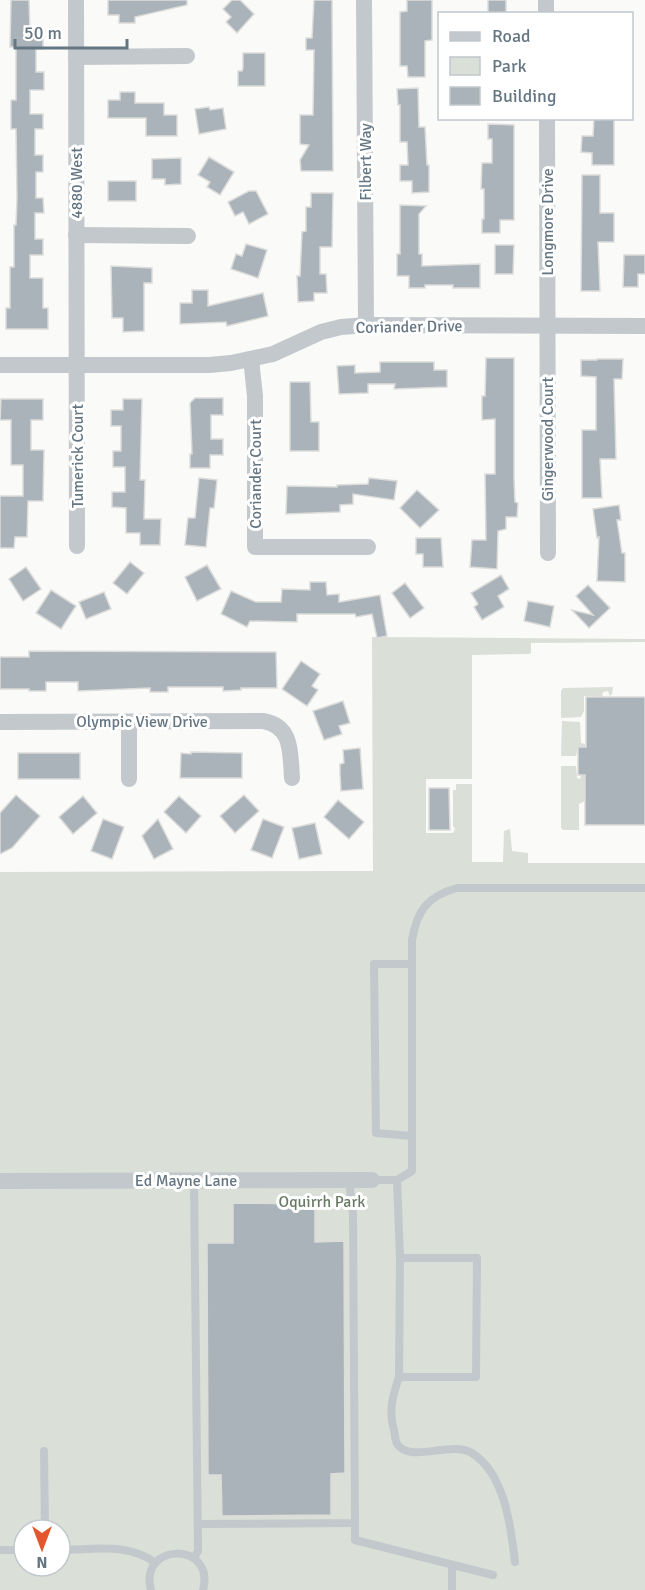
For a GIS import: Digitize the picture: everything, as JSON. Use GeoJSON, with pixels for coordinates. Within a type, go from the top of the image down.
{"type":"FeatureCollection","features":[{"type":"Feature","properties":{"kind":"street","name":"4880 West"},"geometry":{"type":"LineString","coordinates":[[76,0],[77,365]]}},
{"type":"Feature","properties":{"kind":"street","name":"Filbert Way"},"geometry":{"type":"LineString","coordinates":[[364,0],[366,325]]}},
{"type":"Feature","properties":{"kind":"street"},"geometry":{"type":"LineString","coordinates":[[76,57],[187,57]]}},
{"type":"Feature","properties":{"kind":"street","name":"Longmore Drive"},"geometry":{"type":"LineString","coordinates":[[547,120],[547,326]]}},
{"type":"Feature","properties":{"kind":"street"},"geometry":{"type":"LineString","coordinates":[[76,235],[188,236]]}},
{"type":"Feature","properties":{"kind":"street","name":"Coriander Drive"},"geometry":{"type":"LineString","coordinates":[[0,365],[209,365],[273,354],[321,332],[341,327],[366,325],[645,326]]}},
{"type":"Feature","properties":{"kind":"street","name":"Gingerwood Court"},"geometry":{"type":"LineString","coordinates":[[547,326],[548,553]]}},
{"type":"Feature","properties":{"kind":"street","name":"Coriander Court"},"geometry":{"type":"LineString","coordinates":[[251,359],[255,396],[255,548],[368,547]]}},
{"type":"Feature","properties":{"kind":"street","name":"Tumerick Court"},"geometry":{"type":"LineString","coordinates":[[77,365],[77,546]]}},
{"type":"Feature","properties":{"kind":"street","name":"Olympic View Drive"},"geometry":{"type":"LineString","coordinates":[[0,722],[263,721],[274,723],[282,729],[287,738],[292,778]]}},
{"type":"Feature","properties":{"kind":"street"},"geometry":{"type":"LineString","coordinates":[[129,722],[129,779]]}},
{"type":"Feature","properties":{"kind":"street","name":"Ed Mayne Lane"},"geometry":{"type":"LineString","coordinates":[[0,1181],[372,1180]]}},
{"type":"Feature","properties":{"kind":"lane"},"geometry":{"type":"LineString","coordinates":[[372,1180],[397,1180],[412,1171],[412,940],[414,925],[427,903],[457,888],[645,888]]}},
{"type":"Feature","properties":{"kind":"lane"},"geometry":{"type":"LineString","coordinates":[[412,964],[374,964],[376,1133],[412,1136]]}},
{"type":"Feature","properties":{"kind":"lane"},"geometry":{"type":"LineString","coordinates":[[194,1180],[198,1524],[198,1551],[194,1558]]}},
{"type":"Feature","properties":{"kind":"lane"},"geometry":{"type":"LineString","coordinates":[[349,1180],[354,1214],[355,1540],[494,1575]]}},
{"type":"Feature","properties":{"kind":"lane"},"geometry":{"type":"LineString","coordinates":[[397,1180],[400,1257],[399,1377],[391,1399],[392,1425],[398,1444],[408,1452],[454,1448],[471,1453],[481,1462],[501,1494],[512,1534],[514,1562]]}},
{"type":"Feature","properties":{"kind":"lane"},"geometry":{"type":"LineString","coordinates":[[399,1377],[476,1377],[477,1258],[400,1257]]}},
{"type":"Feature","properties":{"kind":"lane"},"geometry":{"type":"LineString","coordinates":[[44,1451],[45,1518]]}},
{"type":"Feature","properties":{"kind":"lane"},"geometry":{"type":"LineString","coordinates":[[198,1524],[355,1523]]}},
{"type":"Feature","properties":{"kind":"lane"},"geometry":{"type":"LineString","coordinates":[[72,1550],[126,1549],[146,1555],[155,1563]]}},
{"type":"Feature","properties":{"kind":"lane"},"geometry":{"type":"LineString","coordinates":[[151,1590],[149,1580],[155,1563],[169,1554],[178,1552],[194,1558],[200,1564],[206,1580],[203,1590]]}},
{"type":"Feature","properties":{"kind":"lane"},"geometry":{"type":"LineString","coordinates":[[452,1565],[452,1590]]}},
{"type":"Feature","properties":{"kind":"green space","name":"Oquirrh Park"},"geometry":{"type":"Polygon","coordinates":[[[372,637],[645,639],[645,642],[531,643],[529,654],[472,655],[472,779],[426,779],[426,833],[453,833],[455,829],[453,826],[453,790],[456,790],[456,784],[472,784],[472,862],[503,862],[504,831],[510,829],[512,851],[528,853],[528,863],[645,863],[645,1590],[0,1590],[0,872],[373,871],[372,637]]]}},
{"type":"Feature","properties":{"kind":"green space"},"geometry":{"type":"Polygon","coordinates":[[[613,687],[610,696],[608,691],[603,692],[602,697],[584,696],[584,711],[581,717],[561,718],[563,688],[613,687]]]}},
{"type":"Feature","properties":{"kind":"green space"},"geometry":{"type":"Polygon","coordinates":[[[562,721],[580,722],[581,743],[585,744],[585,747],[578,747],[576,756],[561,756],[562,721]]]}},
{"type":"Feature","properties":{"kind":"green space"},"geometry":{"type":"Polygon","coordinates":[[[561,766],[576,766],[577,778],[580,779],[581,775],[585,775],[585,801],[579,804],[579,830],[561,828],[561,766]]]}},
{"type":"Feature","properties":{"kind":"building"},"geometry":{"type":"Polygon","coordinates":[[[11,0],[29,0],[30,33],[43,33],[43,49],[36,49],[36,72],[44,72],[44,90],[30,90],[30,114],[43,114],[43,129],[35,129],[35,155],[43,155],[43,172],[36,172],[36,198],[43,198],[44,213],[35,213],[35,239],[43,239],[43,255],[30,255],[30,278],[43,278],[43,308],[48,308],[48,329],[6,329],[6,308],[10,308],[10,267],[14,267],[14,225],[16,225],[17,198],[16,129],[11,129],[11,100],[16,100],[16,47],[10,47],[11,0]]]}},
{"type":"Feature","properties":{"kind":"building"},"geometry":{"type":"Polygon","coordinates":[[[108,0],[187,0],[187,5],[135,17],[135,23],[119,23],[119,15],[108,15],[108,0]]]}},
{"type":"Feature","properties":{"kind":"building"},"geometry":{"type":"Polygon","coordinates":[[[232,0],[240,0],[254,14],[237,33],[226,22],[231,17],[223,9],[232,0]]]}},
{"type":"Feature","properties":{"kind":"building"},"geometry":{"type":"Polygon","coordinates":[[[314,0],[332,0],[333,171],[301,171],[300,160],[309,145],[300,144],[300,115],[313,115],[314,50],[306,50],[306,38],[312,38],[314,0]]]}},
{"type":"Feature","properties":{"kind":"building"},"geometry":{"type":"Polygon","coordinates":[[[407,0],[432,0],[432,40],[425,41],[425,77],[408,77],[407,66],[400,66],[400,12],[407,11],[407,0]]]}},
{"type":"Feature","properties":{"kind":"building"},"geometry":{"type":"Polygon","coordinates":[[[488,0],[506,0],[506,12],[488,12],[488,0]]]}},
{"type":"Feature","properties":{"kind":"building"},"geometry":{"type":"Polygon","coordinates":[[[243,53],[265,53],[265,86],[238,86],[238,71],[242,71],[243,68],[243,53]]]}},
{"type":"Feature","properties":{"kind":"building"},"geometry":{"type":"Polygon","coordinates":[[[418,88],[419,127],[425,127],[429,192],[412,193],[412,181],[400,181],[400,165],[408,165],[407,142],[400,142],[400,105],[398,105],[397,89],[418,88]]]}},
{"type":"Feature","properties":{"kind":"building"},"geometry":{"type":"Polygon","coordinates":[[[120,92],[135,92],[135,103],[164,103],[164,115],[177,115],[177,136],[146,136],[146,118],[108,118],[108,100],[120,100],[120,92]]]}},
{"type":"Feature","properties":{"kind":"building"},"geometry":{"type":"Polygon","coordinates":[[[209,107],[210,110],[223,108],[226,129],[199,134],[195,109],[209,107]]]}},
{"type":"Feature","properties":{"kind":"building"},"geometry":{"type":"Polygon","coordinates":[[[594,120],[614,120],[614,165],[592,165],[592,153],[581,152],[582,136],[593,136],[594,120]]]}},
{"type":"Feature","properties":{"kind":"building"},"geometry":{"type":"Polygon","coordinates":[[[488,124],[514,125],[514,220],[500,220],[500,233],[482,233],[484,189],[481,189],[482,163],[492,163],[492,139],[488,139],[488,124]]]}},
{"type":"Feature","properties":{"kind":"building"},"geometry":{"type":"Polygon","coordinates":[[[209,157],[234,172],[220,195],[207,187],[210,182],[198,175],[209,157]]]}},
{"type":"Feature","properties":{"kind":"building"},"geometry":{"type":"Polygon","coordinates":[[[181,158],[181,184],[165,185],[165,179],[152,179],[152,159],[181,158]]]}},
{"type":"Feature","properties":{"kind":"building"},"geometry":{"type":"Polygon","coordinates":[[[582,175],[600,175],[600,213],[614,213],[614,242],[598,242],[600,291],[581,291],[582,175]]]}},
{"type":"Feature","properties":{"kind":"building"},"geometry":{"type":"Polygon","coordinates":[[[108,181],[136,181],[136,201],[108,201],[108,181]]]}},
{"type":"Feature","properties":{"kind":"building"},"geometry":{"type":"Polygon","coordinates":[[[249,191],[256,191],[268,214],[249,224],[243,212],[235,216],[228,202],[249,191]]]}},
{"type":"Feature","properties":{"kind":"building"},"geometry":{"type":"Polygon","coordinates":[[[311,193],[333,193],[332,247],[320,247],[320,274],[326,274],[327,293],[314,293],[314,301],[298,302],[297,276],[300,276],[302,232],[306,231],[306,207],[311,207],[311,193]]]}},
{"type":"Feature","properties":{"kind":"building"},"geometry":{"type":"Polygon","coordinates":[[[400,205],[426,206],[419,214],[419,254],[422,254],[422,266],[480,264],[480,288],[425,285],[425,288],[409,288],[409,276],[397,276],[397,254],[400,254],[400,205]]]}},
{"type":"Feature","properties":{"kind":"building"},"geometry":{"type":"Polygon","coordinates":[[[246,244],[267,250],[258,278],[231,269],[236,254],[242,256],[246,244]]]}},
{"type":"Feature","properties":{"kind":"building"},"geometry":{"type":"Polygon","coordinates":[[[495,245],[514,245],[513,274],[495,274],[495,245]]]}},
{"type":"Feature","properties":{"kind":"building"},"geometry":{"type":"Polygon","coordinates":[[[624,255],[645,255],[645,274],[638,274],[638,287],[623,287],[624,255]]]}},
{"type":"Feature","properties":{"kind":"building"},"geometry":{"type":"Polygon","coordinates":[[[111,266],[152,268],[152,283],[144,283],[144,331],[123,332],[123,318],[112,318],[111,266]]]}},
{"type":"Feature","properties":{"kind":"building"},"geometry":{"type":"Polygon","coordinates":[[[192,290],[208,290],[208,306],[263,293],[268,316],[227,326],[226,322],[180,324],[180,303],[192,303],[192,290]]]}},
{"type":"Feature","properties":{"kind":"building"},"geometry":{"type":"Polygon","coordinates":[[[486,358],[514,358],[514,479],[515,502],[518,503],[517,517],[506,517],[506,529],[498,531],[497,569],[470,567],[472,540],[486,540],[485,474],[495,474],[495,419],[482,420],[486,358]]]}},
{"type":"Feature","properties":{"kind":"building"},"geometry":{"type":"Polygon","coordinates":[[[623,359],[622,379],[614,379],[616,459],[600,459],[602,498],[582,498],[582,430],[596,430],[596,377],[581,376],[581,360],[623,359]]]}},
{"type":"Feature","properties":{"kind":"building"},"geometry":{"type":"Polygon","coordinates":[[[380,362],[434,362],[434,370],[447,370],[447,387],[394,389],[395,384],[368,384],[368,393],[339,394],[337,366],[355,365],[355,373],[380,372],[380,362]]]}},
{"type":"Feature","properties":{"kind":"building"},"geometry":{"type":"Polygon","coordinates":[[[290,382],[310,382],[311,422],[319,422],[319,451],[290,451],[290,382]]]}},
{"type":"Feature","properties":{"kind":"building"},"geometry":{"type":"Polygon","coordinates":[[[195,398],[223,398],[223,415],[211,415],[211,439],[223,439],[223,455],[210,455],[210,468],[190,468],[190,454],[192,454],[190,403],[195,398]]]}},
{"type":"Feature","properties":{"kind":"building"},"geometry":{"type":"Polygon","coordinates":[[[1,399],[43,399],[43,420],[31,420],[31,450],[44,450],[43,501],[28,501],[27,537],[15,537],[14,548],[0,548],[0,496],[23,496],[23,465],[11,465],[11,420],[0,420],[1,399]]]}},
{"type":"Feature","properties":{"kind":"building"},"geometry":{"type":"Polygon","coordinates":[[[123,399],[142,399],[140,480],[145,480],[144,519],[161,519],[160,545],[140,545],[140,533],[126,533],[126,508],[112,507],[112,492],[125,492],[125,467],[113,467],[113,451],[121,451],[121,426],[111,426],[111,410],[123,410],[123,399]]]}},
{"type":"Feature","properties":{"kind":"building"},"geometry":{"type":"Polygon","coordinates":[[[199,478],[217,480],[214,508],[210,508],[206,547],[185,545],[188,518],[195,518],[199,478]]]}},
{"type":"Feature","properties":{"kind":"building"},"geometry":{"type":"Polygon","coordinates":[[[369,478],[397,481],[394,500],[353,494],[353,504],[340,505],[340,512],[286,514],[287,486],[337,487],[337,485],[368,484],[369,478]]]}},
{"type":"Feature","properties":{"kind":"building"},"geometry":{"type":"Polygon","coordinates":[[[417,490],[439,510],[420,528],[400,508],[417,490]]]}},
{"type":"Feature","properties":{"kind":"building"},"geometry":{"type":"Polygon","coordinates":[[[619,505],[621,520],[617,520],[622,553],[625,553],[625,582],[597,581],[599,537],[597,538],[593,509],[619,505]]]}},
{"type":"Feature","properties":{"kind":"building"},"geometry":{"type":"Polygon","coordinates":[[[416,538],[441,538],[443,567],[423,567],[423,554],[416,554],[416,538]]]}},
{"type":"Feature","properties":{"kind":"building"},"geometry":{"type":"Polygon","coordinates":[[[130,562],[144,573],[127,594],[113,583],[130,562]]]}},
{"type":"Feature","properties":{"kind":"building"},"geometry":{"type":"Polygon","coordinates":[[[207,565],[221,589],[197,601],[185,577],[207,565]]]}},
{"type":"Feature","properties":{"kind":"building"},"geometry":{"type":"Polygon","coordinates":[[[26,567],[41,589],[23,601],[9,579],[26,567]]]}},
{"type":"Feature","properties":{"kind":"building"},"geometry":{"type":"Polygon","coordinates":[[[501,575],[509,589],[498,596],[504,607],[482,620],[474,607],[478,604],[471,593],[501,575]]]}},
{"type":"Feature","properties":{"kind":"building"},"geometry":{"type":"Polygon","coordinates":[[[310,582],[326,582],[327,595],[339,594],[339,602],[380,595],[387,636],[377,638],[372,614],[356,617],[355,614],[297,614],[297,622],[250,621],[247,627],[221,614],[231,591],[256,602],[281,602],[282,589],[310,590],[310,582]]]}},
{"type":"Feature","properties":{"kind":"building"},"geometry":{"type":"Polygon","coordinates":[[[405,583],[424,608],[410,618],[392,593],[405,583]]]}},
{"type":"Feature","properties":{"kind":"building"},"geometry":{"type":"Polygon","coordinates":[[[588,585],[610,608],[589,628],[572,610],[593,615],[576,596],[588,585]]]}},
{"type":"Feature","properties":{"kind":"building"},"geometry":{"type":"Polygon","coordinates":[[[51,590],[76,606],[61,629],[36,613],[51,590]]]}},
{"type":"Feature","properties":{"kind":"building"},"geometry":{"type":"Polygon","coordinates":[[[104,592],[111,609],[86,619],[79,602],[104,592]]]}},
{"type":"Feature","properties":{"kind":"building"},"geometry":{"type":"Polygon","coordinates":[[[528,601],[554,606],[550,627],[524,621],[528,601]]]}},
{"type":"Feature","properties":{"kind":"building"},"geometry":{"type":"Polygon","coordinates":[[[29,651],[276,652],[277,688],[241,688],[241,690],[223,691],[223,687],[168,687],[168,692],[150,692],[150,688],[78,691],[78,682],[46,682],[46,691],[0,689],[0,657],[29,657],[29,651]]]}},
{"type":"Feature","properties":{"kind":"building"},"geometry":{"type":"Polygon","coordinates":[[[301,661],[320,674],[312,686],[318,690],[307,706],[282,689],[301,661]]]}},
{"type":"Feature","properties":{"kind":"building"},"geometry":{"type":"Polygon","coordinates":[[[586,697],[645,697],[645,825],[585,825],[585,775],[578,775],[578,747],[586,747],[586,697]]]}},
{"type":"Feature","properties":{"kind":"building"},"geometry":{"type":"Polygon","coordinates":[[[343,701],[350,723],[339,726],[342,734],[324,740],[313,711],[343,701]]]}},
{"type":"Feature","properties":{"kind":"building"},"geometry":{"type":"Polygon","coordinates":[[[360,748],[363,789],[341,791],[340,764],[344,763],[343,750],[360,748]]]}},
{"type":"Feature","properties":{"kind":"building"},"geometry":{"type":"Polygon","coordinates":[[[191,752],[242,753],[242,778],[180,778],[181,753],[191,754],[191,752]]]}},
{"type":"Feature","properties":{"kind":"building"},"geometry":{"type":"Polygon","coordinates":[[[18,753],[80,753],[80,779],[18,779],[18,753]]]}},
{"type":"Feature","properties":{"kind":"building"},"geometry":{"type":"Polygon","coordinates":[[[429,788],[449,788],[450,830],[429,830],[429,788]]]}},
{"type":"Feature","properties":{"kind":"building"},"geometry":{"type":"Polygon","coordinates":[[[16,795],[40,816],[12,848],[0,854],[0,813],[16,795]]]}},
{"type":"Feature","properties":{"kind":"building"},"geometry":{"type":"Polygon","coordinates":[[[244,795],[259,811],[235,833],[220,816],[244,795]]]}},
{"type":"Feature","properties":{"kind":"building"},"geometry":{"type":"Polygon","coordinates":[[[83,796],[97,813],[73,834],[59,817],[83,796]]]}},
{"type":"Feature","properties":{"kind":"building"},"geometry":{"type":"Polygon","coordinates":[[[179,796],[201,816],[186,833],[164,812],[179,796]]]}},
{"type":"Feature","properties":{"kind":"building"},"geometry":{"type":"Polygon","coordinates":[[[338,800],[364,822],[349,839],[324,817],[338,800]]]}},
{"type":"Feature","properties":{"kind":"building"},"geometry":{"type":"Polygon","coordinates":[[[103,819],[124,827],[112,859],[91,851],[103,819]]]}},
{"type":"Feature","properties":{"kind":"building"},"geometry":{"type":"Polygon","coordinates":[[[158,819],[173,849],[154,859],[142,836],[158,819]]]}},
{"type":"Feature","properties":{"kind":"building"},"geometry":{"type":"Polygon","coordinates":[[[263,819],[284,827],[272,858],[251,850],[263,819]]]}},
{"type":"Feature","properties":{"kind":"building"},"geometry":{"type":"Polygon","coordinates":[[[315,823],[322,854],[299,859],[292,828],[315,823]]]}},
{"type":"Feature","properties":{"kind":"building"},"geometry":{"type":"Polygon","coordinates":[[[233,1203],[315,1204],[315,1242],[344,1241],[345,1473],[331,1474],[331,1515],[222,1516],[221,1475],[208,1475],[207,1243],[233,1243],[233,1203]]]}}]}
